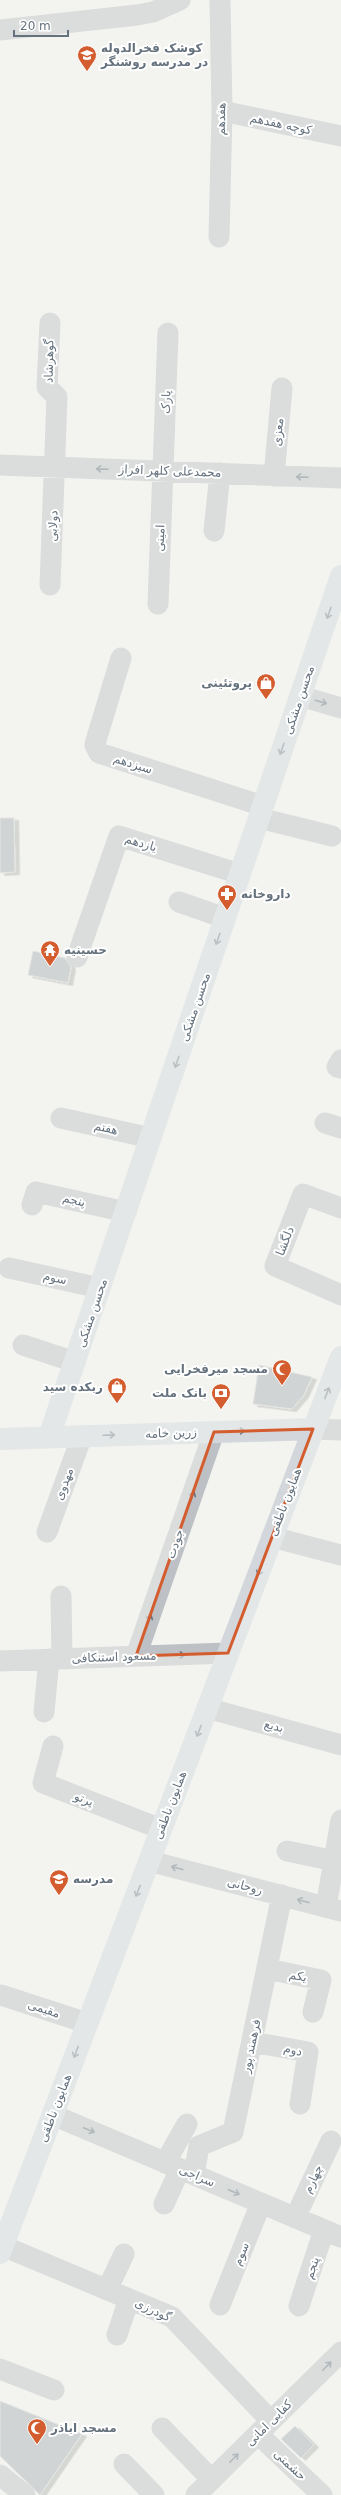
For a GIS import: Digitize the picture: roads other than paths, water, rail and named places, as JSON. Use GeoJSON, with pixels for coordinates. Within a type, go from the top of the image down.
{"type":"FeatureCollection","features":[{"type":"Feature","properties":{"kind":"main road","name":"محسن مشکی"},"geometry":{"type":"LineString","coordinates":[[50,1437],[341,576]]}},
{"type":"Feature","properties":{"kind":"main road","name":"همایون ناطقی"},"geometry":{"type":"LineString","coordinates":[[1,2250],[341,1357]]}},
{"type":"Feature","properties":{"kind":"main road","name":"زرین خامه"},"geometry":{"type":"LineString","coordinates":[[0,1439],[313,1429]]}},
{"type":"Feature","properties":{"kind":"street"},"geometry":{"type":"LineString","coordinates":[[0,30],[137,15],[153,12],[180,0]]}},
{"type":"Feature","properties":{"kind":"street","name":"هفدهم"},"geometry":{"type":"LineString","coordinates":[[218,237],[222,111],[220,0]]}},
{"type":"Feature","properties":{"kind":"street","name":"کوچه هفدهم"},"geometry":{"type":"LineString","coordinates":[[222,111],[341,136]]}},
{"type":"Feature","properties":{"kind":"street","name":"گوهرشاد"},"geometry":{"type":"LineString","coordinates":[[50,323],[47,387],[57,397],[55,467]]}},
{"type":"Feature","properties":{"kind":"street","name":"پارک"},"geometry":{"type":"LineString","coordinates":[[163,471],[168,333]]}},
{"type":"Feature","properties":{"kind":"street","name":"معزی"},"geometry":{"type":"LineString","coordinates":[[274,476],[282,388]]}},
{"type":"Feature","properties":{"kind":"street","name":"محمدعلی کلهر افراز"},"geometry":{"type":"LineString","coordinates":[[0,465],[341,478]]}},
{"type":"Feature","properties":{"kind":"street","name":"دولابی"},"geometry":{"type":"LineString","coordinates":[[50,585],[55,467]]}},
{"type":"Feature","properties":{"kind":"street","name":"امینی"},"geometry":{"type":"LineString","coordinates":[[158,604],[163,471]]}},
{"type":"Feature","properties":{"kind":"street"},"geometry":{"type":"LineString","coordinates":[[214,531],[220,473]]}},
{"type":"Feature","properties":{"kind":"street","name":"سیزدهم"},"geometry":{"type":"LineString","coordinates":[[121,658],[95,745],[99,752],[261,812]]}},
{"type":"Feature","properties":{"kind":"street"},"geometry":{"type":"LineString","coordinates":[[300,696],[341,708]]}},
{"type":"Feature","properties":{"kind":"street"},"geometry":{"type":"LineString","coordinates":[[261,812],[332,836]]}},
{"type":"Feature","properties":{"kind":"street","name":"یازدهم"},"geometry":{"type":"LineString","coordinates":[[77,957],[119,836],[240,874]]}},
{"type":"Feature","properties":{"kind":"street"},"geometry":{"type":"LineString","coordinates":[[179,902],[226,918]]}},
{"type":"Feature","properties":{"kind":"street","name":"هفتم"},"geometry":{"type":"LineString","coordinates":[[60,1118],[151,1138]]}},
{"type":"Feature","properties":{"kind":"street","name":"پنجم"},"geometry":{"type":"LineString","coordinates":[[32,1205],[36,1192],[126,1212]]}},
{"type":"Feature","properties":{"kind":"street","name":"دلگشا"},"geometry":{"type":"LineString","coordinates":[[341,1208],[303,1194],[275,1266],[341,1295]]}},
{"type":"Feature","properties":{"kind":"street","name":"سوم"},"geometry":{"type":"LineString","coordinates":[[9,1268],[100,1288]]}},
{"type":"Feature","properties":{"kind":"street"},"geometry":{"type":"LineString","coordinates":[[23,1346],[75,1362]]}},
{"type":"Feature","properties":{"kind":"street","name":"زرین خامه"},"geometry":{"type":"LineString","coordinates":[[313,1429],[341,1430]]}},
{"type":"Feature","properties":{"kind":"street","name":"جودت"},"geometry":{"type":"LineString","coordinates":[[136,1656],[214,1432]]}},
{"type":"Feature","properties":{"kind":"street","name":"مهدوی"},"geometry":{"type":"LineString","coordinates":[[47,1532],[82,1436]]}},
{"type":"Feature","properties":{"kind":"street"},"geometry":{"type":"LineString","coordinates":[[272,1537],[341,1555]]}},
{"type":"Feature","properties":{"kind":"street"},"geometry":{"type":"LineString","coordinates":[[44,1712],[55,1659],[61,1596]]}},
{"type":"Feature","properties":{"kind":"street","name":"مسعود استنکافی"},"geometry":{"type":"LineString","coordinates":[[0,1661],[228,1653]]}},
{"type":"Feature","properties":{"kind":"street","name":"بدیع"},"geometry":{"type":"LineString","coordinates":[[207,1708],[341,1745]]}},
{"type":"Feature","properties":{"kind":"street","name":"پرتو"},"geometry":{"type":"LineString","coordinates":[[53,1746],[43,1783],[161,1829]]}},
{"type":"Feature","properties":{"kind":"street"},"geometry":{"type":"LineString","coordinates":[[333,1909],[335,1861],[341,1820]]}},
{"type":"Feature","properties":{"kind":"street"},"geometry":{"type":"LineString","coordinates":[[287,1851],[335,1861]]}},
{"type":"Feature","properties":{"kind":"street","name":"روحانی"},"geometry":{"type":"LineString","coordinates":[[149,1861],[333,1909]]}},
{"type":"Feature","properties":{"kind":"street","name":"فرهمند پور"},"geometry":{"type":"LineString","coordinates":[[180,2169],[199,2146],[233,2132],[282,1896]]}},
{"type":"Feature","properties":{"kind":"street","name":"یکم"},"geometry":{"type":"LineString","coordinates":[[267,1969],[321,1980],[313,2012]]}},
{"type":"Feature","properties":{"kind":"street","name":"مقیمی"},"geometry":{"type":"LineString","coordinates":[[1,1996],[87,2024]]}},
{"type":"Feature","properties":{"kind":"street","name":"دوم"},"geometry":{"type":"LineString","coordinates":[[252,2042],[308,2052],[300,2104]]}},
{"type":"Feature","properties":{"kind":"street","name":"سراجی"},"geometry":{"type":"LineString","coordinates":[[53,2115],[333,2234]]}},
{"type":"Feature","properties":{"kind":"street"},"geometry":{"type":"LineString","coordinates":[[164,2204],[180,2169],[187,2124]]}},
{"type":"Feature","properties":{"kind":"street","name":"چهارم"},"geometry":{"type":"LineString","coordinates":[[295,2218],[331,2141]]}},
{"type":"Feature","properties":{"kind":"street","name":"سوم"},"geometry":{"type":"LineString","coordinates":[[220,2305],[261,2204]]}},
{"type":"Feature","properties":{"kind":"street","name":"پنجم"},"geometry":{"type":"LineString","coordinates":[[299,2306],[333,2234]]}},
{"type":"Feature","properties":{"kind":"street","name":"گودرزی"},"geometry":{"type":"LineString","coordinates":[[1,2250],[107,2290],[172,2317],[264,2428]]}},
{"type":"Feature","properties":{"kind":"street"},"geometry":{"type":"LineString","coordinates":[[107,2290],[124,2254]]}},
{"type":"Feature","properties":{"kind":"street"},"geometry":{"type":"LineString","coordinates":[[117,2335],[129,2299]]}},
{"type":"Feature","properties":{"kind":"street","name":"کفایی امانی"},"geometry":{"type":"LineString","coordinates":[[201,2491],[341,2352]]}},
{"type":"Feature","properties":{"kind":"street"},"geometry":{"type":"LineString","coordinates":[[0,2369],[54,2390]]}},
{"type":"Feature","properties":{"kind":"street"},"geometry":{"type":"LineString","coordinates":[[162,2428],[201,2491]]}},
{"type":"Feature","properties":{"kind":"street","name":"حشمتی"},"geometry":{"type":"LineString","coordinates":[[264,2428],[322,2495]]}},
{"type":"Feature","properties":{"kind":"street"},"geometry":{"type":"LineString","coordinates":[[124,2464],[154,2495]]}},
{"type":"Feature","properties":{"kind":"street"},"geometry":{"type":"LineString","coordinates":[[0,2475],[25,2495]]}},
{"type":"Feature","properties":{"kind":"place","name":"کوشک فخرالدوله در مدرسه روشنگر"},"geometry":{"type":"Point","coordinates":[87,72]}},
{"type":"Feature","properties":{"kind":"place","name":"پروتئینی"},"geometry":{"type":"Point","coordinates":[266,700]}},
{"type":"Feature","properties":{"kind":"place","name":"داروخانه"},"geometry":{"type":"Point","coordinates":[227,911]}},
{"type":"Feature","properties":{"kind":"place","name":"حسینیه"},"geometry":{"type":"Point","coordinates":[50,967]}},
{"type":"Feature","properties":{"kind":"place","name":"مسجد میرفخرایی"},"geometry":{"type":"Point","coordinates":[282,1386]}},
{"type":"Feature","properties":{"kind":"place","name":"ربکده سید"},"geometry":{"type":"Point","coordinates":[117,1404]}},
{"type":"Feature","properties":{"kind":"place","name":"بانک ملت"},"geometry":{"type":"Point","coordinates":[221,1410]}},
{"type":"Feature","properties":{"kind":"place","name":"مدرسه"},"geometry":{"type":"Point","coordinates":[59,1896]}},
{"type":"Feature","properties":{"kind":"place","name":"مسجد اباذر"},"geometry":{"type":"Point","coordinates":[37,2445]}}]}
